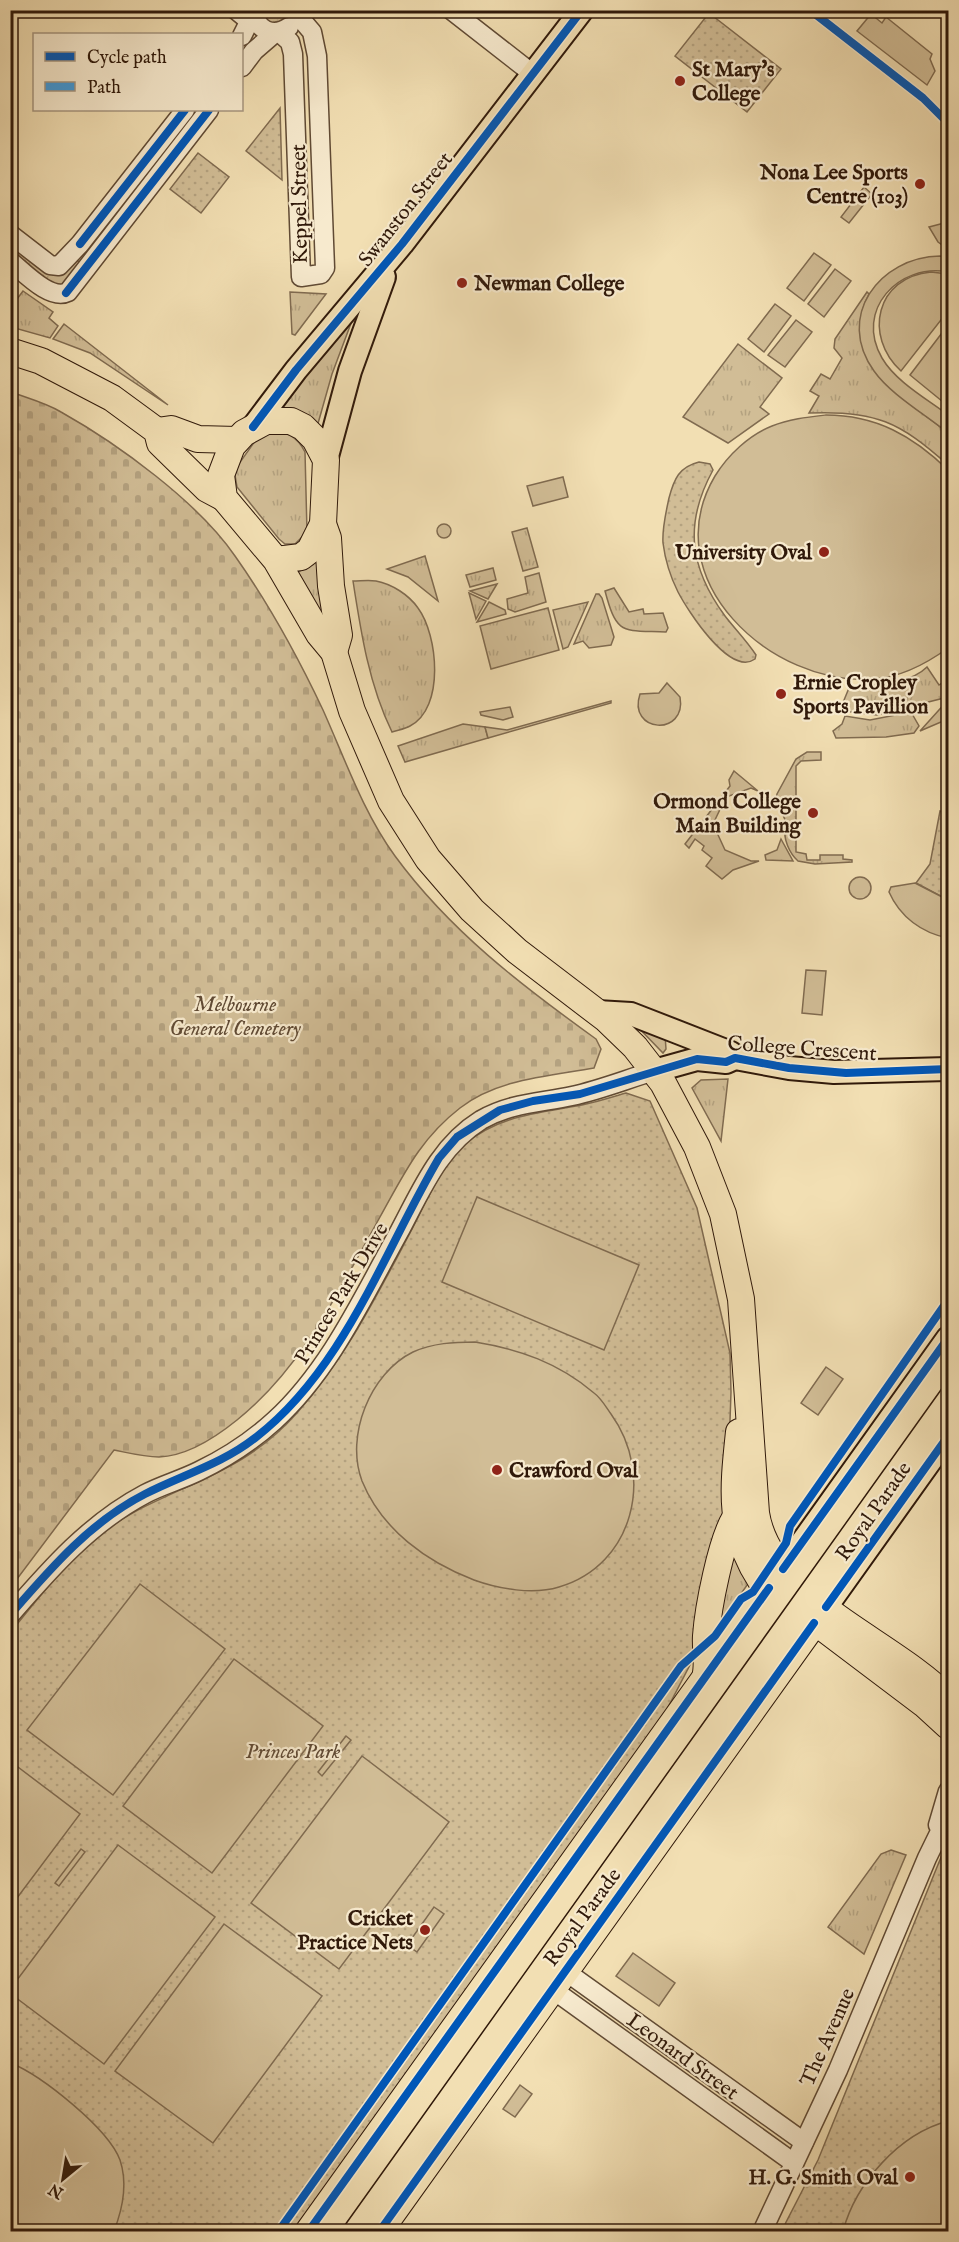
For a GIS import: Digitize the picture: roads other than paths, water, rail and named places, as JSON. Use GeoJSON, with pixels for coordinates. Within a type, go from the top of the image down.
{"type":"FeatureCollection","features":[{"type":"Feature","properties":{"kind":"highway"},"geometry":{"type":"LineString","coordinates":[[10,351],[41,361],[80,379],[112,398],[157,431],[160,443],[207,489],[224,498],[276,560],[303,602],[319,634],[334,652],[352,711],[383,786],[428,859],[484,921],[530,962],[597,1012],[622,1034],[654,1071],[689,1128],[723,1214],[741,1299],[758,1520],[771,1555],[798,1597]]}},
{"type":"Feature","properties":{"kind":"highway"},"geometry":{"type":"LineString","coordinates":[[157,431],[171,429],[198,439],[245,434],[276,420],[297,423],[315,438],[326,460],[323,524],[315,543],[305,555],[294,559],[276,560]]}},
{"type":"Feature","properties":{"kind":"highway"},"geometry":{"type":"LineString","coordinates":[[224,498],[220,481],[221,471],[245,434]]}},
{"type":"Feature","properties":{"kind":"highway"},"geometry":{"type":"LineString","coordinates":[[323,524],[328,538],[331,586],[339,635],[334,652]]}},
{"type":"Feature","properties":{"kind":"highway"},"geometry":{"type":"LineString","coordinates":[[747,1363],[735,1478],[735,1518],[746,1555],[798,1597],[918,1672],[944,1712]]}},
{"type":"Feature","properties":{"kind":"highway"},"geometry":{"type":"LineString","coordinates":[[705,1678],[708,1663],[707,1631],[724,1539],[735,1518]]}},
{"type":"Feature","properties":{"kind":"highway","name":"Royal Parade"},"geometry":{"type":"LineString","coordinates":[[356,2232],[397,2156],[504,1974],[542,1961],[604,1834],[705,1678],[798,1597]]}},
{"type":"Feature","properties":{"kind":"highway","name":"Royal Parade"},"geometry":{"type":"LineString","coordinates":[[331,2232],[397,2156],[542,1961],[710,1753],[798,1597]]}},
{"type":"Feature","properties":{"kind":"highway","name":"Royal Parade"},"geometry":{"type":"LineString","coordinates":[[604,1834],[798,1597]]}},
{"type":"Feature","properties":{"kind":"highway","name":"Royal Parade"},"geometry":{"type":"LineString","coordinates":[[308,2232],[397,2156]]}},
{"type":"Feature","properties":{"kind":"highway","name":"Royal Parade"},"geometry":{"type":"LineString","coordinates":[[379,2232],[397,2156]]}},
{"type":"Feature","properties":{"kind":"main road","name":"Swanston Street"},"geometry":{"type":"LineString","coordinates":[[245,434],[402,244],[582,10]]}},
{"type":"Feature","properties":{"kind":"main road","name":"Swanston Street"},"geometry":{"type":"LineString","coordinates":[[326,460],[350,371],[373,303],[402,244]]}},
{"type":"Feature","properties":{"kind":"main road"},"geometry":{"type":"LineString","coordinates":[[597,1012],[631,1014],[691,1039],[730,1051],[735,1058]]}},
{"type":"Feature","properties":{"kind":"main road","name":"College Crescent"},"geometry":{"type":"LineString","coordinates":[[654,1071],[697,1059],[726,1062],[735,1058],[789,1068],[840,1073],[948,1069]]}},
{"type":"Feature","properties":{"kind":"main road","name":"Royal Parade"},"geometry":{"type":"LineString","coordinates":[[798,1597],[948,1338]]}},
{"type":"Feature","properties":{"kind":"main road","name":"Royal Parade"},"geometry":{"type":"LineString","coordinates":[[798,1597],[948,1369]]}},
{"type":"Feature","properties":{"kind":"main road","name":"Royal Parade"},"geometry":{"type":"LineString","coordinates":[[903,1483],[948,1402]]}},
{"type":"Feature","properties":{"kind":"main road","name":"Royal Parade"},"geometry":{"type":"LineString","coordinates":[[798,1597],[948,1436]]}},
{"type":"Feature","properties":{"kind":"street"},"geometry":{"type":"LineString","coordinates":[[451,10],[533,74]]}},
{"type":"Feature","properties":{"kind":"street"},"geometry":{"type":"LineString","coordinates":[[250,11],[261,27],[278,32]]}},
{"type":"Feature","properties":{"kind":"street"},"geometry":{"type":"LineString","coordinates":[[243,33],[250,11]]}},
{"type":"Feature","properties":{"kind":"street"},"geometry":{"type":"LineString","coordinates":[[243,66],[254,51],[291,25],[296,11]]}},
{"type":"Feature","properties":{"kind":"street","name":"Keppel Street"},"geometry":{"type":"LineString","coordinates":[[278,32],[289,41],[293,54],[301,277],[316,277],[325,268],[316,45],[309,26],[296,11]]}},
{"type":"Feature","properties":{"kind":"street"},"geometry":{"type":"LineString","coordinates":[[10,234],[48,263],[58,266],[80,244],[184,111]]}},
{"type":"Feature","properties":{"kind":"street"},"geometry":{"type":"LineString","coordinates":[[10,261],[47,290],[62,295],[72,288],[208,111]]}},
{"type":"Feature","properties":{"kind":"street"},"geometry":{"type":"LineString","coordinates":[[130,180],[145,192]]}},
{"type":"Feature","properties":{"kind":"street"},"geometry":{"type":"LineString","coordinates":[[299,198],[323,197]]}},
{"type":"Feature","properties":{"kind":"street","name":"Princes Park Drive"},"geometry":{"type":"LineString","coordinates":[[10,1615],[67,1552],[97,1526],[146,1494],[199,1471],[232,1453],[255,1439],[277,1419],[331,1352],[356,1311],[423,1185],[439,1158],[457,1137],[479,1121],[506,1108],[580,1094],[654,1071]]}},
{"type":"Feature","properties":{"kind":"street","name":"The Avenue"},"geometry":{"type":"LineString","coordinates":[[927,1858],[948,1791]]}},
{"type":"Feature","properties":{"kind":"street","name":"The Avenue"},"geometry":{"type":"LineString","coordinates":[[762,2232],[837,2070],[927,1858],[946,1822]]}},
{"type":"Feature","properties":{"kind":"street","name":"Leonard Street"},"geometry":{"type":"LineString","coordinates":[[542,1961],[593,1990],[804,2142]]}},
{"type":"Feature","properties":{"kind":"street","name":"Leonard Street"},"geometry":{"type":"LineString","coordinates":[[542,1961],[580,2009],[794,2163]]}},
{"type":"Feature","properties":{"kind":"street"},"geometry":{"type":"LineString","coordinates":[[580,2009],[593,1990]]}},
{"type":"Feature","properties":{"kind":"street"},"geometry":{"type":"LineString","coordinates":[[761,2139],[774,2121]]}},
{"type":"Feature","properties":{"kind":"tram line"},"geometry":{"type":"LineString","coordinates":[[340,2232],[948,1380]]}},
{"type":"Feature","properties":{"kind":"place","name":"St Mary's College"},"geometry":{"type":"Point","coordinates":[680,81]}},
{"type":"Feature","properties":{"kind":"place","name":"Nona Lee Sports Centre (103)"},"geometry":{"type":"Point","coordinates":[920,184]}},
{"type":"Feature","properties":{"kind":"place","name":"Newman College"},"geometry":{"type":"Point","coordinates":[462,283]}},
{"type":"Feature","properties":{"kind":"place","name":"University Oval"},"geometry":{"type":"Point","coordinates":[824,552]}},
{"type":"Feature","properties":{"kind":"place","name":"Ernie Cropley Sports Pavillion"},"geometry":{"type":"Point","coordinates":[781,694]}},
{"type":"Feature","properties":{"kind":"place","name":"Ormond College Main Building"},"geometry":{"type":"Point","coordinates":[813,813]}},
{"type":"Feature","properties":{"kind":"place","name":"Crawford Oval"},"geometry":{"type":"Point","coordinates":[497,1470]}},
{"type":"Feature","properties":{"kind":"place","name":"Cricket Practice Nets"},"geometry":{"type":"Point","coordinates":[425,1930]}},
{"type":"Feature","properties":{"kind":"place","name":"H. G. Smith Oval"},"geometry":{"type":"Point","coordinates":[910,2177]}},
{"type":"Feature","properties":{"kind":"park label","name":"Melbourne General Cemetery"},"geometry":{"type":"Point","coordinates":[235,1016]}},
{"type":"Feature","properties":{"kind":"park label","name":"Princes Park"},"geometry":{"type":"Point","coordinates":[293,1751]}}]}
